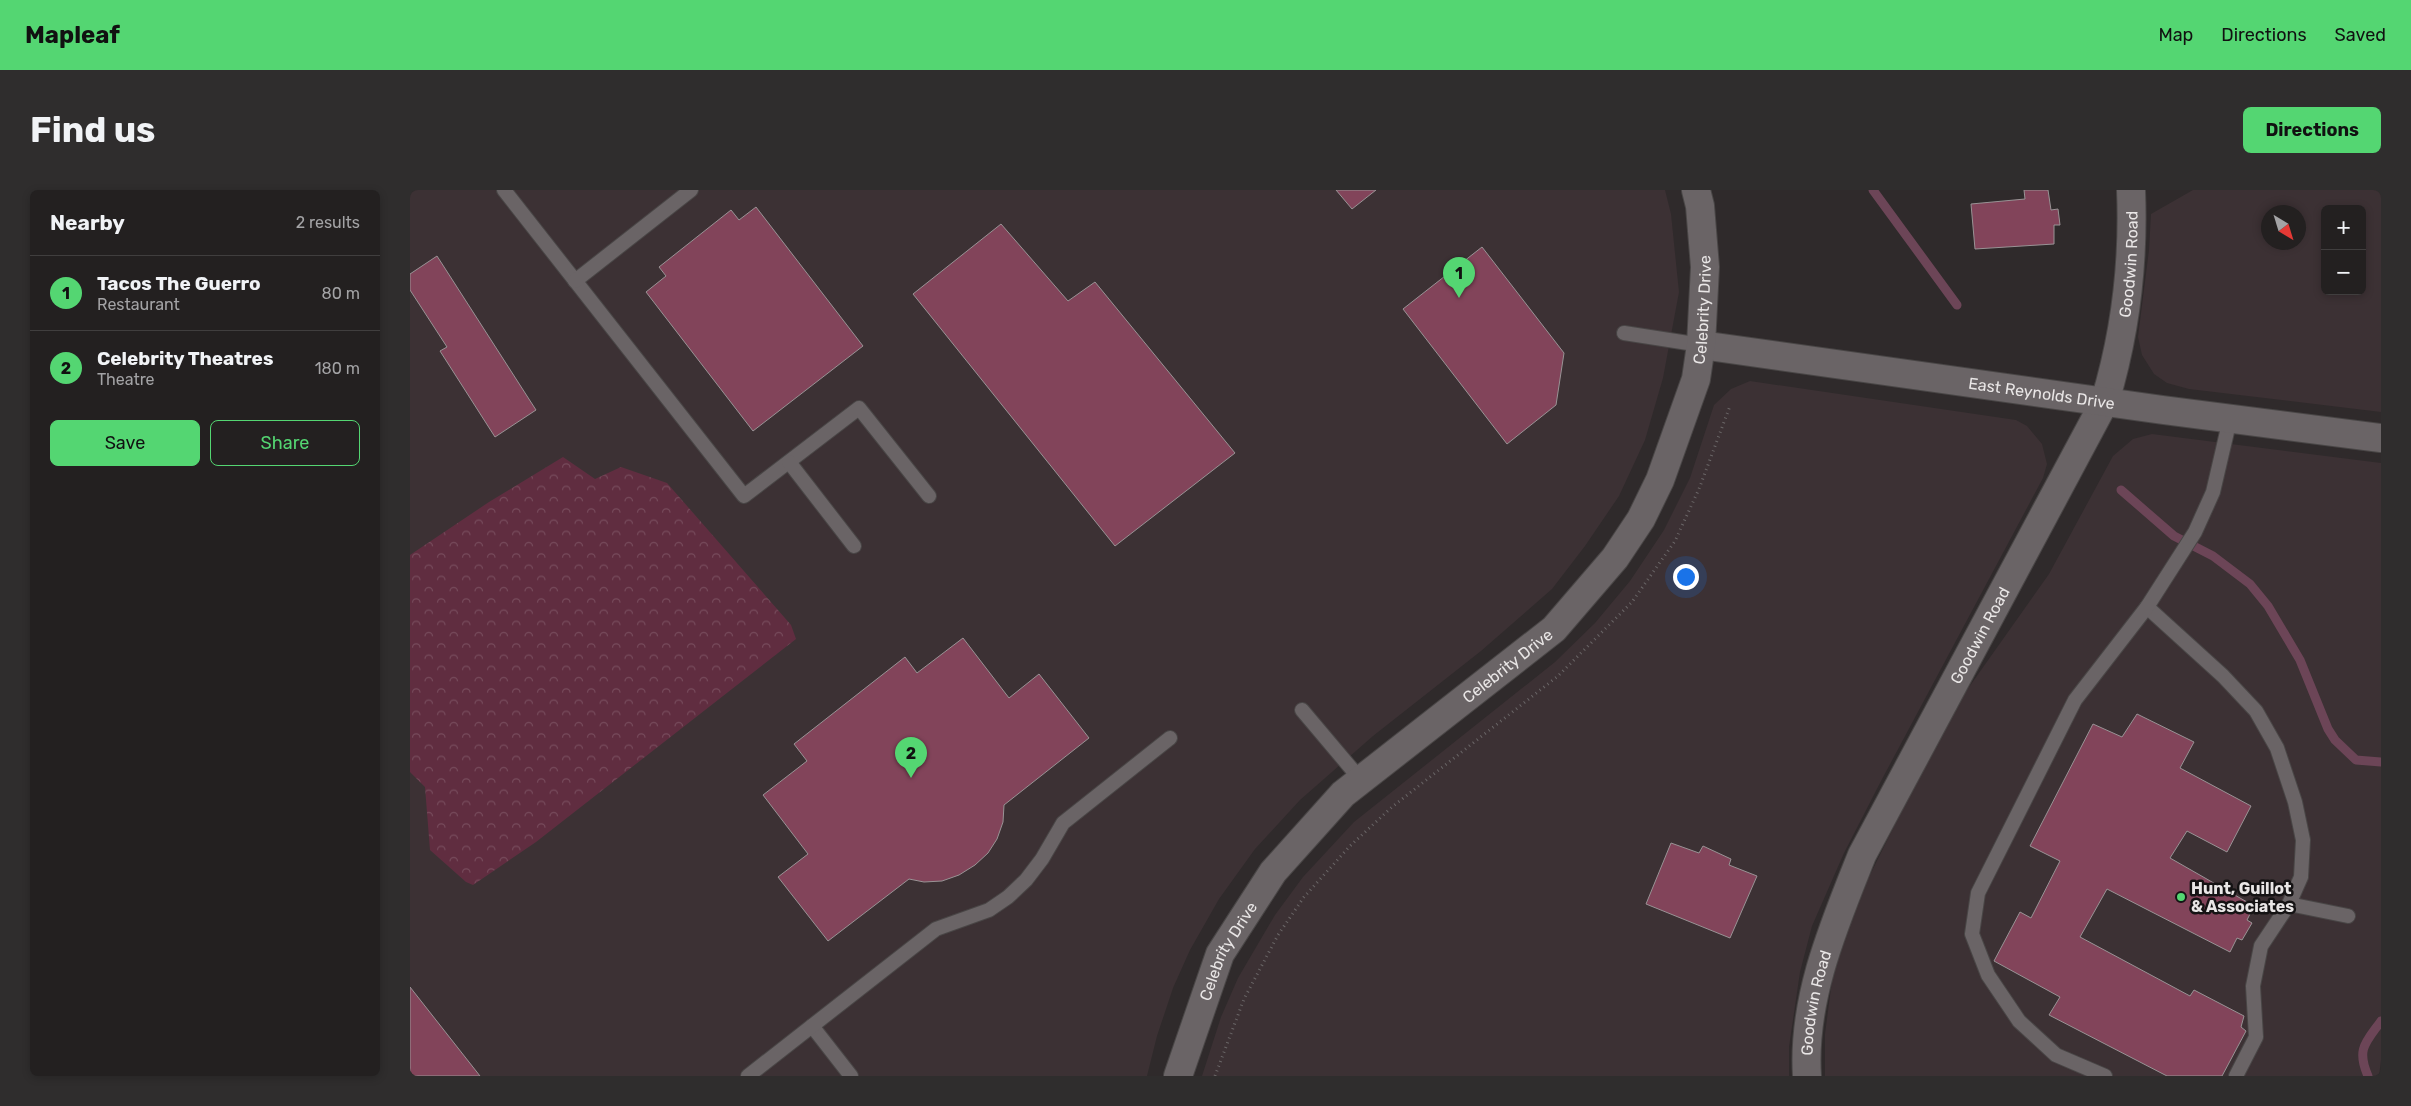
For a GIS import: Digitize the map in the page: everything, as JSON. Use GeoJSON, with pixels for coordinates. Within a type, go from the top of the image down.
{"type":"FeatureCollection","features":[{"type":"Feature","properties":{"kind":"street","name":"Celebrity Drive"},"geometry":{"type":"LineString","coordinates":[[1178,1076],[1220,954],[1274,872],[1343,794],[1554,629],[1615,558],[1641,518],[1660,480],[1696,379],[1701,346],[1705,267],[1700,206],[1696,190]]}},
{"type":"Feature","properties":{"kind":"street","name":"Goodwin Road"},"geometry":{"type":"LineString","coordinates":[[1807,1076],[1805,1050],[1816,985],[1836,920],[1862,855],[2105,401],[2118,356],[2126,303],[2134,238],[2132,190]]}},
{"type":"Feature","properties":{"kind":"street","name":"East Reynolds Drive"},"geometry":{"type":"LineString","coordinates":[[1701,346],[2381,438]]}},
{"type":"Feature","properties":{"kind":"lane"},"geometry":{"type":"LineString","coordinates":[[504,190],[744,496],[859,408],[929,496]]}},
{"type":"Feature","properties":{"kind":"lane"},"geometry":{"type":"LineString","coordinates":[[575,280],[691,190]]}},
{"type":"Feature","properties":{"kind":"lane"},"geometry":{"type":"LineString","coordinates":[[1624,333],[1701,346]]}},
{"type":"Feature","properties":{"kind":"lane"},"geometry":{"type":"LineString","coordinates":[[2105,1076],[2056,1055],[2019,1021],[1988,974],[1972,934],[1978,893],[2075,700],[2148,607],[2195,532],[2213,492],[2230,419]]}},
{"type":"Feature","properties":{"kind":"lane"},"geometry":{"type":"LineString","coordinates":[[789,462],[854,546]]}},
{"type":"Feature","properties":{"kind":"lane"},"geometry":{"type":"LineString","coordinates":[[2148,607],[2223,676],[2256,711],[2277,748],[2294,802],[2303,840],[2301,877],[2289,904],[2261,946],[2253,986],[2256,1037],[2236,1076]]}},
{"type":"Feature","properties":{"kind":"lane"},"geometry":{"type":"LineString","coordinates":[[1302,710],[1361,780]]}},
{"type":"Feature","properties":{"kind":"lane"},"geometry":{"type":"LineString","coordinates":[[748,1076],[936,929],[989,910],[1008,897],[1037,866],[1062,823],[1170,738]]}},
{"type":"Feature","properties":{"kind":"lane"},"geometry":{"type":"LineString","coordinates":[[2289,904],[2348,916]]}},
{"type":"Feature","properties":{"kind":"lane"},"geometry":{"type":"LineString","coordinates":[[812,1026],[850,1076]]}},
{"type":"Feature","properties":{"kind":"path"},"geometry":{"type":"LineString","coordinates":[[1215,1076],[1244,999],[1278,935],[1304,897],[1350,846],[1392,807],[1558,676],[1632,602],[1675,540],[1699,489],[1730,406]]}},
{"type":"Feature","properties":{"kind":"shaded area"},"geometry":{"type":"Polygon","coordinates":[[[410,190],[1665,190],[1671,214],[1679,292],[1663,378],[1645,440],[1619,496],[1585,546],[1552,589],[1481,651],[1373,736],[1300,800],[1255,849],[1219,899],[1190,950],[1173,988],[1157,1036],[1147,1076],[410,1076],[410,190]]]}},
{"type":"Feature","properties":{"kind":"shaded area"},"geometry":{"type":"Polygon","coordinates":[[[2193,190],[2381,190],[2381,412],[2189,389],[2167,383],[2154,374],[2142,355],[2138,337],[2149,250],[2151,214],[2193,190]]]}},
{"type":"Feature","properties":{"kind":"shaded area"},"geometry":{"type":"Polygon","coordinates":[[[1750,381],[2016,420],[2027,426],[2042,444],[2047,464],[2043,478],[1844,853],[1812,926],[1800,972],[1789,1047],[1789,1076],[1202,1076],[1221,1017],[1238,978],[1275,915],[1303,877],[1354,822],[1555,662],[1595,623],[1630,581],[1664,530],[1690,478],[1714,405],[1731,389],[1750,381]]]}},
{"type":"Feature","properties":{"kind":"shaded area"},"geometry":{"type":"Polygon","coordinates":[[[2152,434],[2381,463],[2381,1060],[2379,1076],[1825,1076],[1825,1034],[1833,973],[1853,909],[1936,742],[1962,697],[2049,574],[2113,456],[2133,439],[2152,434]]]}},
{"type":"Feature","properties":{"kind":"green space"},"geometry":{"type":"Polygon","coordinates":[[[563,457],[595,479],[621,467],[667,483],[791,625],[796,639],[536,842],[473,885],[466,882],[430,850],[425,787],[410,772],[410,555],[489,502],[563,457]]]}},
{"type":"Feature","properties":{"kind":"building"},"geometry":{"type":"Polygon","coordinates":[[[1336,190],[1376,190],[1352,209],[1336,190]]]}},
{"type":"Feature","properties":{"kind":"building"},"geometry":{"type":"Polygon","coordinates":[[[2024,190],[2048,190],[2051,210],[2058,209],[2060,225],[2054,225],[2054,244],[1975,249],[1971,204],[2025,199],[2024,190]]]}},
{"type":"Feature","properties":{"kind":"building"},"geometry":{"type":"Polygon","coordinates":[[[756,207],[863,346],[753,431],[646,292],[666,276],[659,267],[731,210],[739,220],[756,207]]]}},
{"type":"Feature","properties":{"kind":"building"},"geometry":{"type":"Polygon","coordinates":[[[1001,224],[1068,301],[1095,282],[1235,453],[1115,546],[913,294],[1001,224]]]}},
{"type":"Feature","properties":{"kind":"building"},"geometry":{"type":"Polygon","coordinates":[[[1482,247],[1564,353],[1556,405],[1507,444],[1403,309],[1482,247]]]}},
{"type":"Feature","properties":{"kind":"building"},"geometry":{"type":"Polygon","coordinates":[[[437,256],[536,410],[495,437],[440,351],[447,347],[410,290],[410,274],[437,256]]]}},
{"type":"Feature","properties":{"kind":"building"},"geometry":{"type":"Polygon","coordinates":[[[963,638],[1009,698],[1039,674],[1089,738],[1004,805],[1003,822],[997,839],[988,853],[975,865],[959,875],[942,881],[924,882],[909,879],[828,941],[778,877],[808,854],[763,795],[807,761],[794,744],[905,657],[917,673],[963,638]]]}},
{"type":"Feature","properties":{"kind":"building","name":"Hunt, Guillot & Associates"},"geometry":{"type":"Polygon","coordinates":[[[2137,714],[2194,742],[2180,768],[2251,806],[2227,852],[2187,831],[2170,858],[2254,906],[2247,920],[2252,923],[2242,940],[2237,938],[2230,952],[2107,889],[2080,937],[2190,996],[2194,990],[2244,1016],[2241,1027],[2246,1031],[2222,1076],[2167,1076],[2049,1015],[2060,997],[1994,961],[2020,912],[2031,918],[2060,861],[2030,846],[2093,724],[2122,737],[2137,714]]]}},
{"type":"Feature","properties":{"kind":"building"},"geometry":{"type":"Polygon","coordinates":[[[1671,843],[1699,853],[1703,846],[1731,859],[1729,865],[1757,876],[1730,938],[1646,904],[1671,843]]]}},
{"type":"Feature","properties":{"kind":"building"},"geometry":{"type":"Polygon","coordinates":[[[410,987],[480,1076],[410,1076],[410,987]]]}},
{"type":"Feature","properties":{"kind":"waterway"},"geometry":{"type":"LineString","coordinates":[[1873,190],[1957,305]]}},
{"type":"Feature","properties":{"kind":"waterway"},"geometry":{"type":"LineString","coordinates":[[2121,490],[2174,536],[2213,556],[2250,584],[2268,606],[2300,660],[2328,729],[2335,740],[2356,760],[2381,762]]}},
{"type":"Feature","properties":{"kind":"waterway"},"geometry":{"type":"LineString","coordinates":[[2368,1076],[2364,1067],[2364,1046],[2381,1021]]}},
{"type":"Feature","properties":{"kind":"place","name":"Tacos The Guerro"},"geometry":{"type":"Point","coordinates":[1459,298]}},
{"type":"Feature","properties":{"kind":"place","name":"Celebrity Theatres"},"geometry":{"type":"Point","coordinates":[911,778]}},
{"type":"Feature","properties":{"kind":"place","name":"Hunt, Guillot & Associates"},"geometry":{"type":"Point","coordinates":[2181,897]}}]}
